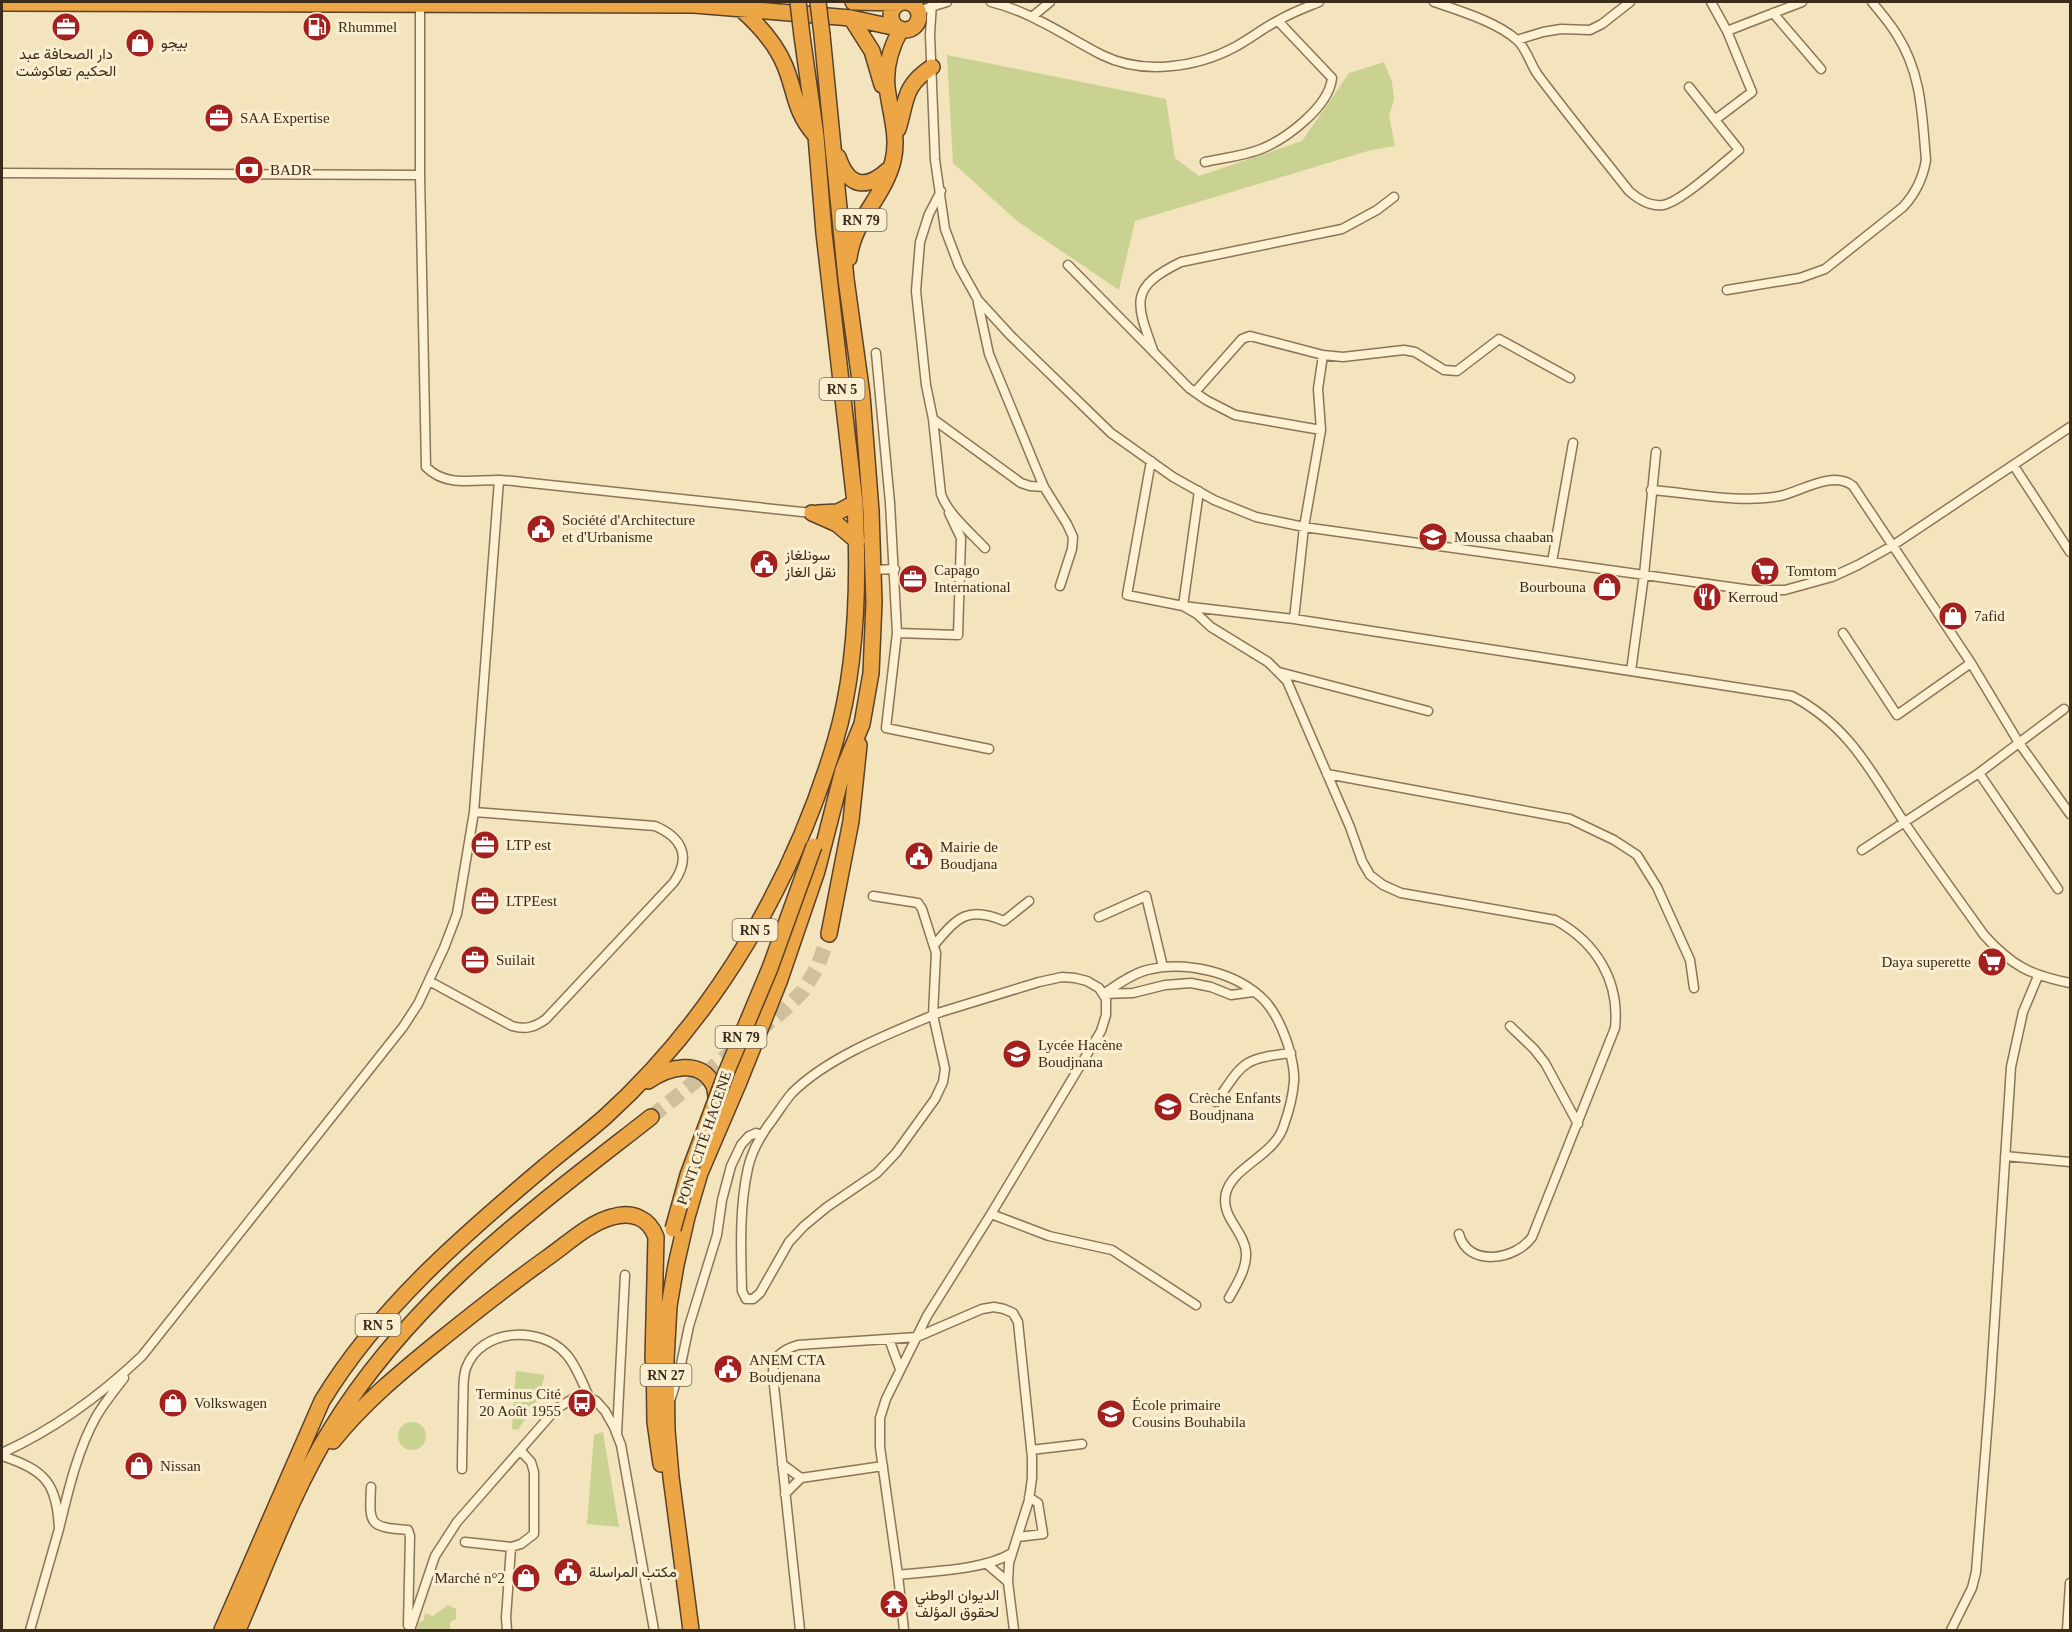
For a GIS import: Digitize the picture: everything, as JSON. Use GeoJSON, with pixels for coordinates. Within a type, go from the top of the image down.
{"type":"FeatureCollection","features":[{"type":"Feature","properties":{"kind":"highway","name":"RN 5"},"geometry":{"type":"LineString","coordinates":[[222,1630],[322,1401],[337,1377],[367,1336],[458,1241],[631,1093],[721,984],[753,934],[784,876],[835,741],[853,637],[857,541],[855,504],[824,233],[816,136],[798,2]]}},
{"type":"Feature","properties":{"kind":"highway","name":"RN 5"},"geometry":{"type":"LineString","coordinates":[[818,2],[846,279],[862,395],[874,602],[871,673],[862,724],[851,821],[829,934]]}},
{"type":"Feature","properties":{"kind":"highway"},"geometry":{"type":"LineString","coordinates":[[2,3],[712,4],[742,10],[851,18],[908,29],[915,26],[927,6],[901,2],[853,2]]}},
{"type":"Feature","properties":{"kind":"highway"},"geometry":{"type":"LineString","coordinates":[[899,28],[891,17],[893,9],[901,2]]}},
{"type":"Feature","properties":{"kind":"highway"},"geometry":{"type":"LineString","coordinates":[[742,10],[778,51],[799,112],[816,136]]}},
{"type":"Feature","properties":{"kind":"highway"},"geometry":{"type":"LineString","coordinates":[[851,18],[869,44],[883,88],[889,98]]}},
{"type":"Feature","properties":{"kind":"highway"},"geometry":{"type":"LineString","coordinates":[[889,98],[888,62],[899,28]]}},
{"type":"Feature","properties":{"kind":"highway"},"geometry":{"type":"LineString","coordinates":[[894,137],[909,89],[923,73],[932,67]]}},
{"type":"Feature","properties":{"kind":"highway","name":"RN 79"},"geometry":{"type":"LineString","coordinates":[[846,279],[856,229],[882,189],[891,168],[894,137],[889,98]]}},
{"type":"Feature","properties":{"kind":"highway"},"geometry":{"type":"LineString","coordinates":[[832,140],[844,173],[855,182],[869,183],[891,168]]}},
{"type":"Feature","properties":{"kind":"highway"},"geometry":{"type":"LineString","coordinates":[[812,513],[838,512],[855,504]]}},
{"type":"Feature","properties":{"kind":"highway"},"geometry":{"type":"LineString","coordinates":[[812,513],[837,524],[857,541]]}},
{"type":"Feature","properties":{"kind":"highway","name":"RN 79"},"geometry":{"type":"LineString","coordinates":[[818,849],[843,770],[862,724]]}},
{"type":"Feature","properties":{"kind":"highway","name":"RN 79"},"geometry":{"type":"LineString","coordinates":[[818,849],[835,741]]}},
{"type":"Feature","properties":{"kind":"highway","name":"PONT CITÉ HACENE"},"geometry":{"type":"LineString","coordinates":[[720,1126],[779,982],[817,871],[818,849]]}},
{"type":"Feature","properties":{"kind":"highway","name":"PONT CITÉ HACENE"},"geometry":{"type":"LineString","coordinates":[[673,1229],[688,1175],[726,1073],[818,849]]}},
{"type":"Feature","properties":{"kind":"highway"},"geometry":{"type":"LineString","coordinates":[[631,1093],[666,1070],[682,1068],[696,1070],[709,1079],[715,1088],[720,1126]]}},
{"type":"Feature","properties":{"kind":"highway","name":"RN 5"},"geometry":{"type":"LineString","coordinates":[[238,1630],[303,1479],[331,1428],[362,1383],[420,1312],[498,1238],[542,1201],[651,1118]]}},
{"type":"Feature","properties":{"kind":"highway","name":"RN 27"},"geometry":{"type":"LineString","coordinates":[[691,1630],[671,1477],[666,1360],[676,1265],[687,1216],[700,1173],[720,1126]]}},
{"type":"Feature","properties":{"kind":"highway"},"geometry":{"type":"LineString","coordinates":[[303,1479],[360,1411],[406,1368],[537,1265],[580,1234],[610,1217],[636,1216],[645,1220],[653,1228],[656,1238],[653,1360]]}},
{"type":"Feature","properties":{"kind":"highway","name":"RN 27"},"geometry":{"type":"LineString","coordinates":[[673,1229],[661,1288],[653,1360],[655,1422],[684,1630]]}},
{"type":"Feature","properties":{"kind":"street"},"geometry":{"type":"LineString","coordinates":[[947,2],[927,6],[932,67],[935,160],[945,229],[959,266],[978,300],[1112,433],[1173,477],[1214,500],[1256,517],[1304,527],[1751,590],[1785,590],[1832,577],[1892,546],[2070,427]]}},
{"type":"Feature","properties":{"kind":"street"},"geometry":{"type":"LineString","coordinates":[[991,2],[1032,16],[1104,56],[1126,63],[1151,67],[1177,66],[1204,60],[1233,48],[1278,21],[1319,2]]}},
{"type":"Feature","properties":{"kind":"street"},"geometry":{"type":"LineString","coordinates":[[1032,16],[1050,2]]}},
{"type":"Feature","properties":{"kind":"street"},"geometry":{"type":"LineString","coordinates":[[1434,2],[1478,19],[1517,40],[1536,73],[1629,191],[1649,204],[1663,205],[1676,200],[1739,150],[1689,87]]}},
{"type":"Feature","properties":{"kind":"street"},"geometry":{"type":"LineString","coordinates":[[1517,40],[1561,29],[1590,30],[1602,24],[1630,2]]}},
{"type":"Feature","properties":{"kind":"street"},"geometry":{"type":"LineString","coordinates":[[1711,2],[1727,31],[1752,92],[1716,120]]}},
{"type":"Feature","properties":{"kind":"street"},"geometry":{"type":"LineString","coordinates":[[1727,31],[1802,2]]}},
{"type":"Feature","properties":{"kind":"street"},"geometry":{"type":"LineString","coordinates":[[1727,290],[1800,278],[1825,269],[1903,207],[1911,199],[1918,186],[1926,160],[1920,92],[1916,74],[1901,41],[1872,2]]}},
{"type":"Feature","properties":{"kind":"street"},"geometry":{"type":"LineString","coordinates":[[420,5],[420,175],[426,467],[442,479],[457,481],[499,480],[812,513]]}},
{"type":"Feature","properties":{"kind":"street"},"geometry":{"type":"LineString","coordinates":[[1773,13],[1821,69]]}},
{"type":"Feature","properties":{"kind":"street"},"geometry":{"type":"LineString","coordinates":[[1205,162],[1260,150],[1290,133],[1318,106],[1331,86],[1332,78],[1278,21]]}},
{"type":"Feature","properties":{"kind":"street"},"geometry":{"type":"LineString","coordinates":[[2,173],[420,175]]}},
{"type":"Feature","properties":{"kind":"street"},"geometry":{"type":"LineString","coordinates":[[897,633],[958,635],[961,538],[941,494],[916,291],[920,242],[929,214],[941,190]]}},
{"type":"Feature","properties":{"kind":"street"},"geometry":{"type":"LineString","coordinates":[[1155,354],[1140,312],[1141,296],[1148,283],[1161,272],[1181,262],[1342,229],[1377,210],[1394,197]]}},
{"type":"Feature","properties":{"kind":"street"},"geometry":{"type":"LineString","coordinates":[[1068,265],[1195,392],[1235,415],[1321,430]]}},
{"type":"Feature","properties":{"kind":"street"},"geometry":{"type":"LineString","coordinates":[[978,300],[989,354],[1044,487],[1073,537],[1072,549],[1060,586]]}},
{"type":"Feature","properties":{"kind":"street"},"geometry":{"type":"LineString","coordinates":[[1195,392],[1242,339],[1250,336],[1323,355],[1343,357],[1404,350],[1415,351],[1444,370],[1457,371],[1498,339],[1570,378]]}},
{"type":"Feature","properties":{"kind":"street"},"geometry":{"type":"LineString","coordinates":[[876,353],[895,569],[897,633],[886,728],[989,749]]}},
{"type":"Feature","properties":{"kind":"street"},"geometry":{"type":"LineString","coordinates":[[1294,619],[1304,527],[1321,430],[1318,389],[1323,355]]}},
{"type":"Feature","properties":{"kind":"street"},"geometry":{"type":"LineString","coordinates":[[933,418],[1021,483],[1044,487]]}},
{"type":"Feature","properties":{"kind":"street"},"geometry":{"type":"LineString","coordinates":[[1552,562],[1573,443]]}},
{"type":"Feature","properties":{"kind":"street"},"geometry":{"type":"LineString","coordinates":[[1631,671],[1644,575],[1656,452]]}},
{"type":"Feature","properties":{"kind":"street"},"geometry":{"type":"LineString","coordinates":[[1151,461],[1127,595],[1183,606],[1294,619],[1778,692],[1792,696],[1822,714],[1859,752],[1984,935],[2011,962],[2038,976],[2070,983]]}},
{"type":"Feature","properties":{"kind":"street"},"geometry":{"type":"LineString","coordinates":[[2014,466],[2070,552]]}},
{"type":"Feature","properties":{"kind":"street"},"geometry":{"type":"LineString","coordinates":[[30,1630],[80,1456],[96,1417],[397,1035],[418,1004],[457,914],[474,812],[499,480]]}},
{"type":"Feature","properties":{"kind":"street"},"geometry":{"type":"LineString","coordinates":[[1651,490],[1760,498],[1795,492],[1830,480],[1846,481],[1853,486],[1971,663],[2019,743],[2070,814]]}},
{"type":"Feature","properties":{"kind":"street"},"geometry":{"type":"LineString","coordinates":[[1183,606],[1198,491]]}},
{"type":"Feature","properties":{"kind":"street"},"geometry":{"type":"LineString","coordinates":[[944,502],[985,548]]}},
{"type":"Feature","properties":{"kind":"street"},"geometry":{"type":"LineString","coordinates":[[873,570],[895,569]]}},
{"type":"Feature","properties":{"kind":"street"},"geometry":{"type":"LineString","coordinates":[[1183,606],[1197,614],[1211,627],[1268,662],[1279,672],[1290,688],[1362,861],[1370,875],[1383,885],[1401,893],[1555,921],[1569,928],[1598,955],[1607,971],[1616,1013],[1615,1028],[1532,1238],[1525,1247],[1507,1256],[1495,1257],[1481,1256],[1466,1246],[1459,1234]]}},
{"type":"Feature","properties":{"kind":"street"},"geometry":{"type":"LineString","coordinates":[[1843,633],[1896,715],[1971,663]]}},
{"type":"Feature","properties":{"kind":"street"},"geometry":{"type":"LineString","coordinates":[[1279,672],[1428,711]]}},
{"type":"Feature","properties":{"kind":"street"},"geometry":{"type":"LineString","coordinates":[[1862,850],[1979,773],[2064,709]]}},
{"type":"Feature","properties":{"kind":"street"},"geometry":{"type":"LineString","coordinates":[[1979,773],[2058,889]]}},
{"type":"Feature","properties":{"kind":"street"},"geometry":{"type":"LineString","coordinates":[[1327,774],[1570,819],[1614,840],[1637,855],[1657,887],[1690,960],[1694,988]]}},
{"type":"Feature","properties":{"kind":"street"},"geometry":{"type":"LineString","coordinates":[[429,981],[513,1026],[521,1028],[537,1025],[554,1011],[681,871],[682,851],[676,839],[667,831],[655,826],[474,812]]}},
{"type":"Feature","properties":{"kind":"street"},"geometry":{"type":"LineString","coordinates":[[873,896],[918,903],[922,909],[934,945],[936,966],[933,1015],[945,1069],[943,1082],[935,1099],[896,1153],[876,1173],[804,1226],[789,1242],[760,1293],[753,1299],[746,1299],[742,1292],[741,1225],[748,1169],[752,1153],[762,1135],[792,1093],[840,1058],[865,1045],[933,1015],[1039,982],[1062,977],[1087,981],[1099,988],[1106,999],[1106,1015],[1101,1031],[927,1316],[886,1399],[880,1418],[883,1466],[904,1630]]}},
{"type":"Feature","properties":{"kind":"street"},"geometry":{"type":"LineString","coordinates":[[1099,917],[1146,896],[1163,967]]}},
{"type":"Feature","properties":{"kind":"street"},"geometry":{"type":"LineString","coordinates":[[934,945],[961,917],[987,914],[1004,921],[1029,901]]}},
{"type":"Feature","properties":{"kind":"street"},"geometry":{"type":"LineString","coordinates":[[1103,994],[1144,970],[1170,966],[1211,970],[1243,985],[1265,1001],[1283,1028],[1291,1053],[1294,1079],[1283,1129],[1270,1149],[1232,1180],[1226,1193],[1226,1209],[1232,1224],[1244,1242],[1246,1253],[1243,1272],[1229,1298]]}},
{"type":"Feature","properties":{"kind":"street"},"geometry":{"type":"LineString","coordinates":[[1951,1630],[1972,1588],[1976,1572],[2011,1067],[2015,1039],[2023,1012],[2038,976]]}},
{"type":"Feature","properties":{"kind":"street"},"geometry":{"type":"LineString","coordinates":[[1103,994],[1133,993],[1165,985],[1191,983],[1231,994],[1253,992]]}},
{"type":"Feature","properties":{"kind":"street"},"geometry":{"type":"LineString","coordinates":[[1510,1026],[1545,1063],[1578,1124]]}},
{"type":"Feature","properties":{"kind":"street"},"geometry":{"type":"LineString","coordinates":[[1216,1102],[1240,1067],[1248,1061],[1291,1053]]}},
{"type":"Feature","properties":{"kind":"street"},"geometry":{"type":"LineString","coordinates":[[667,1409],[717,1235],[722,1200],[731,1166],[741,1145],[749,1136],[756,1133],[762,1135]]}},
{"type":"Feature","properties":{"kind":"street"},"geometry":{"type":"LineString","coordinates":[[2005,1156],[2070,1162]]}},
{"type":"Feature","properties":{"kind":"street"},"geometry":{"type":"LineString","coordinates":[[991,1214],[1049,1236],[1112,1250],[1196,1305]]}},
{"type":"Feature","properties":{"kind":"street"},"geometry":{"type":"LineString","coordinates":[[617,1435],[625,1275]]}},
{"type":"Feature","properties":{"kind":"street"},"geometry":{"type":"LineString","coordinates":[[800,1630],[773,1376],[773,1364],[777,1355],[787,1348],[798,1345],[917,1337],[982,1309],[994,1307],[1013,1313],[1018,1322],[1031,1449],[1032,1478],[1029,1497],[1009,1563],[1008,1582],[1014,1630]]}},
{"type":"Feature","properties":{"kind":"street"},"geometry":{"type":"LineString","coordinates":[[462,1468],[464,1379],[466,1369],[477,1352],[485,1345],[507,1335],[519,1334],[546,1340],[567,1355],[590,1399]]}},
{"type":"Feature","properties":{"kind":"street"},"geometry":{"type":"LineString","coordinates":[[889,1339],[900,1369]]}},
{"type":"Feature","properties":{"kind":"street"},"geometry":{"type":"LineString","coordinates":[[2,1454],[66,1419],[95,1398],[142,1356]]}},
{"type":"Feature","properties":{"kind":"street"},"geometry":{"type":"LineString","coordinates":[[409,1630],[435,1556],[458,1522],[556,1409],[574,1398],[585,1396],[596,1401],[605,1411],[621,1445],[654,1630]]}},
{"type":"Feature","properties":{"kind":"street"},"geometry":{"type":"LineString","coordinates":[[1031,1449],[1082,1444]]}},
{"type":"Feature","properties":{"kind":"street"},"geometry":{"type":"LineString","coordinates":[[465,1542],[511,1546],[521,1544],[534,1534],[534,1472],[531,1462],[520,1450]]}},
{"type":"Feature","properties":{"kind":"street"},"geometry":{"type":"LineString","coordinates":[[2,1454],[35,1471],[51,1487],[58,1507],[59,1529]]}},
{"type":"Feature","properties":{"kind":"street"},"geometry":{"type":"LineString","coordinates":[[782,1464],[801,1478]]}},
{"type":"Feature","properties":{"kind":"street"},"geometry":{"type":"LineString","coordinates":[[785,1494],[801,1478],[883,1466]]}},
{"type":"Feature","properties":{"kind":"street"},"geometry":{"type":"LineString","coordinates":[[371,1486],[370,1515],[373,1521],[384,1528],[408,1530],[410,1536],[409,1630]]}},
{"type":"Feature","properties":{"kind":"street"},"geometry":{"type":"LineString","coordinates":[[1018,1537],[1043,1534],[1038,1503],[1029,1497]]}},
{"type":"Feature","properties":{"kind":"street"},"geometry":{"type":"LineString","coordinates":[[507,1630],[511,1546]]}},
{"type":"Feature","properties":{"kind":"street"},"geometry":{"type":"LineString","coordinates":[[898,1575],[987,1564],[1003,1559],[1013,1552]]}},
{"type":"Feature","properties":{"kind":"street"},"geometry":{"type":"LineString","coordinates":[[987,1564],[1008,1582]]}},
{"type":"Feature","properties":{"kind":"street"},"geometry":{"type":"LineString","coordinates":[[2067,1630],[2070,1583]]}},
{"type":"Feature","properties":{"kind":"green space"},"geometry":{"type":"Polygon","coordinates":[[[947,55],[1166,99],[1175,158],[1199,176],[1302,141],[1349,73],[1384,62],[1392,82],[1394,99],[1389,116],[1395,146],[1371,150],[1135,221],[1119,290],[1017,221],[953,163],[947,55]]]}},
{"type":"Feature","properties":{"kind":"green space"},"geometry":{"type":"Polygon","coordinates":[[[516,1371],[545,1375],[538,1398],[518,1430],[512,1429],[516,1371]]]}},
{"type":"Feature","properties":{"kind":"green space"},"geometry":{"type":"Polygon","coordinates":[[[412,1422],[422,1426],[426,1436],[422,1446],[412,1450],[402,1446],[398,1436],[402,1426],[412,1422]]]}},
{"type":"Feature","properties":{"kind":"green space"},"geometry":{"type":"Polygon","coordinates":[[[603,1432],[619,1527],[587,1524],[594,1435],[603,1432]]]}},
{"type":"Feature","properties":{"kind":"green space"},"geometry":{"type":"Polygon","coordinates":[[[448,1605],[456,1609],[456,1619],[450,1622],[450,1630],[417,1630],[418,1623],[424,1620],[425,1613],[433,1616],[448,1605]]]}},
{"type":"Feature","properties":{"kind":"tunnel"},"geometry":{"type":"LineString","coordinates":[[651,1117],[783,1011],[803,991],[818,966],[829,934]]}},
{"type":"Feature","properties":{"kind":"place","name":"دار الصحافة عبد الحكيم تعاكوشت"},"geometry":{"type":"Point","coordinates":[66,27]}},
{"type":"Feature","properties":{"kind":"place","name":"Rhummel"},"geometry":{"type":"Point","coordinates":[317,27]}},
{"type":"Feature","properties":{"kind":"place","name":"بيجو"},"geometry":{"type":"Point","coordinates":[140,43]}},
{"type":"Feature","properties":{"kind":"place","name":"SAA Expertise"},"geometry":{"type":"Point","coordinates":[219,118]}},
{"type":"Feature","properties":{"kind":"place","name":"BADR"},"geometry":{"type":"Point","coordinates":[249,170]}},
{"type":"Feature","properties":{"kind":"place","name":"Société d'Architecture et d'Urbanisme"},"geometry":{"type":"Point","coordinates":[541,529]}},
{"type":"Feature","properties":{"kind":"place","name":"Moussa chaaban"},"geometry":{"type":"Point","coordinates":[1433,537]}},
{"type":"Feature","properties":{"kind":"place","name":"سونلغاز نقل الغاز"},"geometry":{"type":"Point","coordinates":[764,564]}},
{"type":"Feature","properties":{"kind":"place","name":"Tomtom"},"geometry":{"type":"Point","coordinates":[1765,571]}},
{"type":"Feature","properties":{"kind":"place","name":"Capago International"},"geometry":{"type":"Point","coordinates":[913,579]}},
{"type":"Feature","properties":{"kind":"place","name":"Bourbouna"},"geometry":{"type":"Point","coordinates":[1607,587]}},
{"type":"Feature","properties":{"kind":"place","name":"Kerroud"},"geometry":{"type":"Point","coordinates":[1707,597]}},
{"type":"Feature","properties":{"kind":"place","name":"7afid"},"geometry":{"type":"Point","coordinates":[1953,616]}},
{"type":"Feature","properties":{"kind":"place","name":"LTP est"},"geometry":{"type":"Point","coordinates":[485,845]}},
{"type":"Feature","properties":{"kind":"place","name":"Mairie de Boudjana"},"geometry":{"type":"Point","coordinates":[919,856]}},
{"type":"Feature","properties":{"kind":"place","name":"LTPEest"},"geometry":{"type":"Point","coordinates":[485,901]}},
{"type":"Feature","properties":{"kind":"place","name":"Suilait"},"geometry":{"type":"Point","coordinates":[475,960]}},
{"type":"Feature","properties":{"kind":"place","name":"Daya superette"},"geometry":{"type":"Point","coordinates":[1992,962]}},
{"type":"Feature","properties":{"kind":"place","name":"Lycée Hacène Boudjnana"},"geometry":{"type":"Point","coordinates":[1017,1054]}},
{"type":"Feature","properties":{"kind":"place","name":"Crèche Enfants Boudjnana"},"geometry":{"type":"Point","coordinates":[1168,1107]}},
{"type":"Feature","properties":{"kind":"place","name":"ANEM CTA Boudjenana"},"geometry":{"type":"Point","coordinates":[728,1369]}},
{"type":"Feature","properties":{"kind":"place","name":"Volkswagen"},"geometry":{"type":"Point","coordinates":[173,1403]}},
{"type":"Feature","properties":{"kind":"place","name":"Terminus Cité 20 Août 1955"},"geometry":{"type":"Point","coordinates":[582,1403]}},
{"type":"Feature","properties":{"kind":"place","name":"École primaire Cousins Bouhabila"},"geometry":{"type":"Point","coordinates":[1111,1414]}},
{"type":"Feature","properties":{"kind":"place","name":"Nissan"},"geometry":{"type":"Point","coordinates":[139,1466]}},
{"type":"Feature","properties":{"kind":"place","name":"مكتب المراسلة"},"geometry":{"type":"Point","coordinates":[568,1572]}},
{"type":"Feature","properties":{"kind":"place","name":"Marché n°2"},"geometry":{"type":"Point","coordinates":[526,1578]}},
{"type":"Feature","properties":{"kind":"place","name":"الديوان الوطني لحقوق المؤلف"},"geometry":{"type":"Point","coordinates":[894,1604]}}]}
